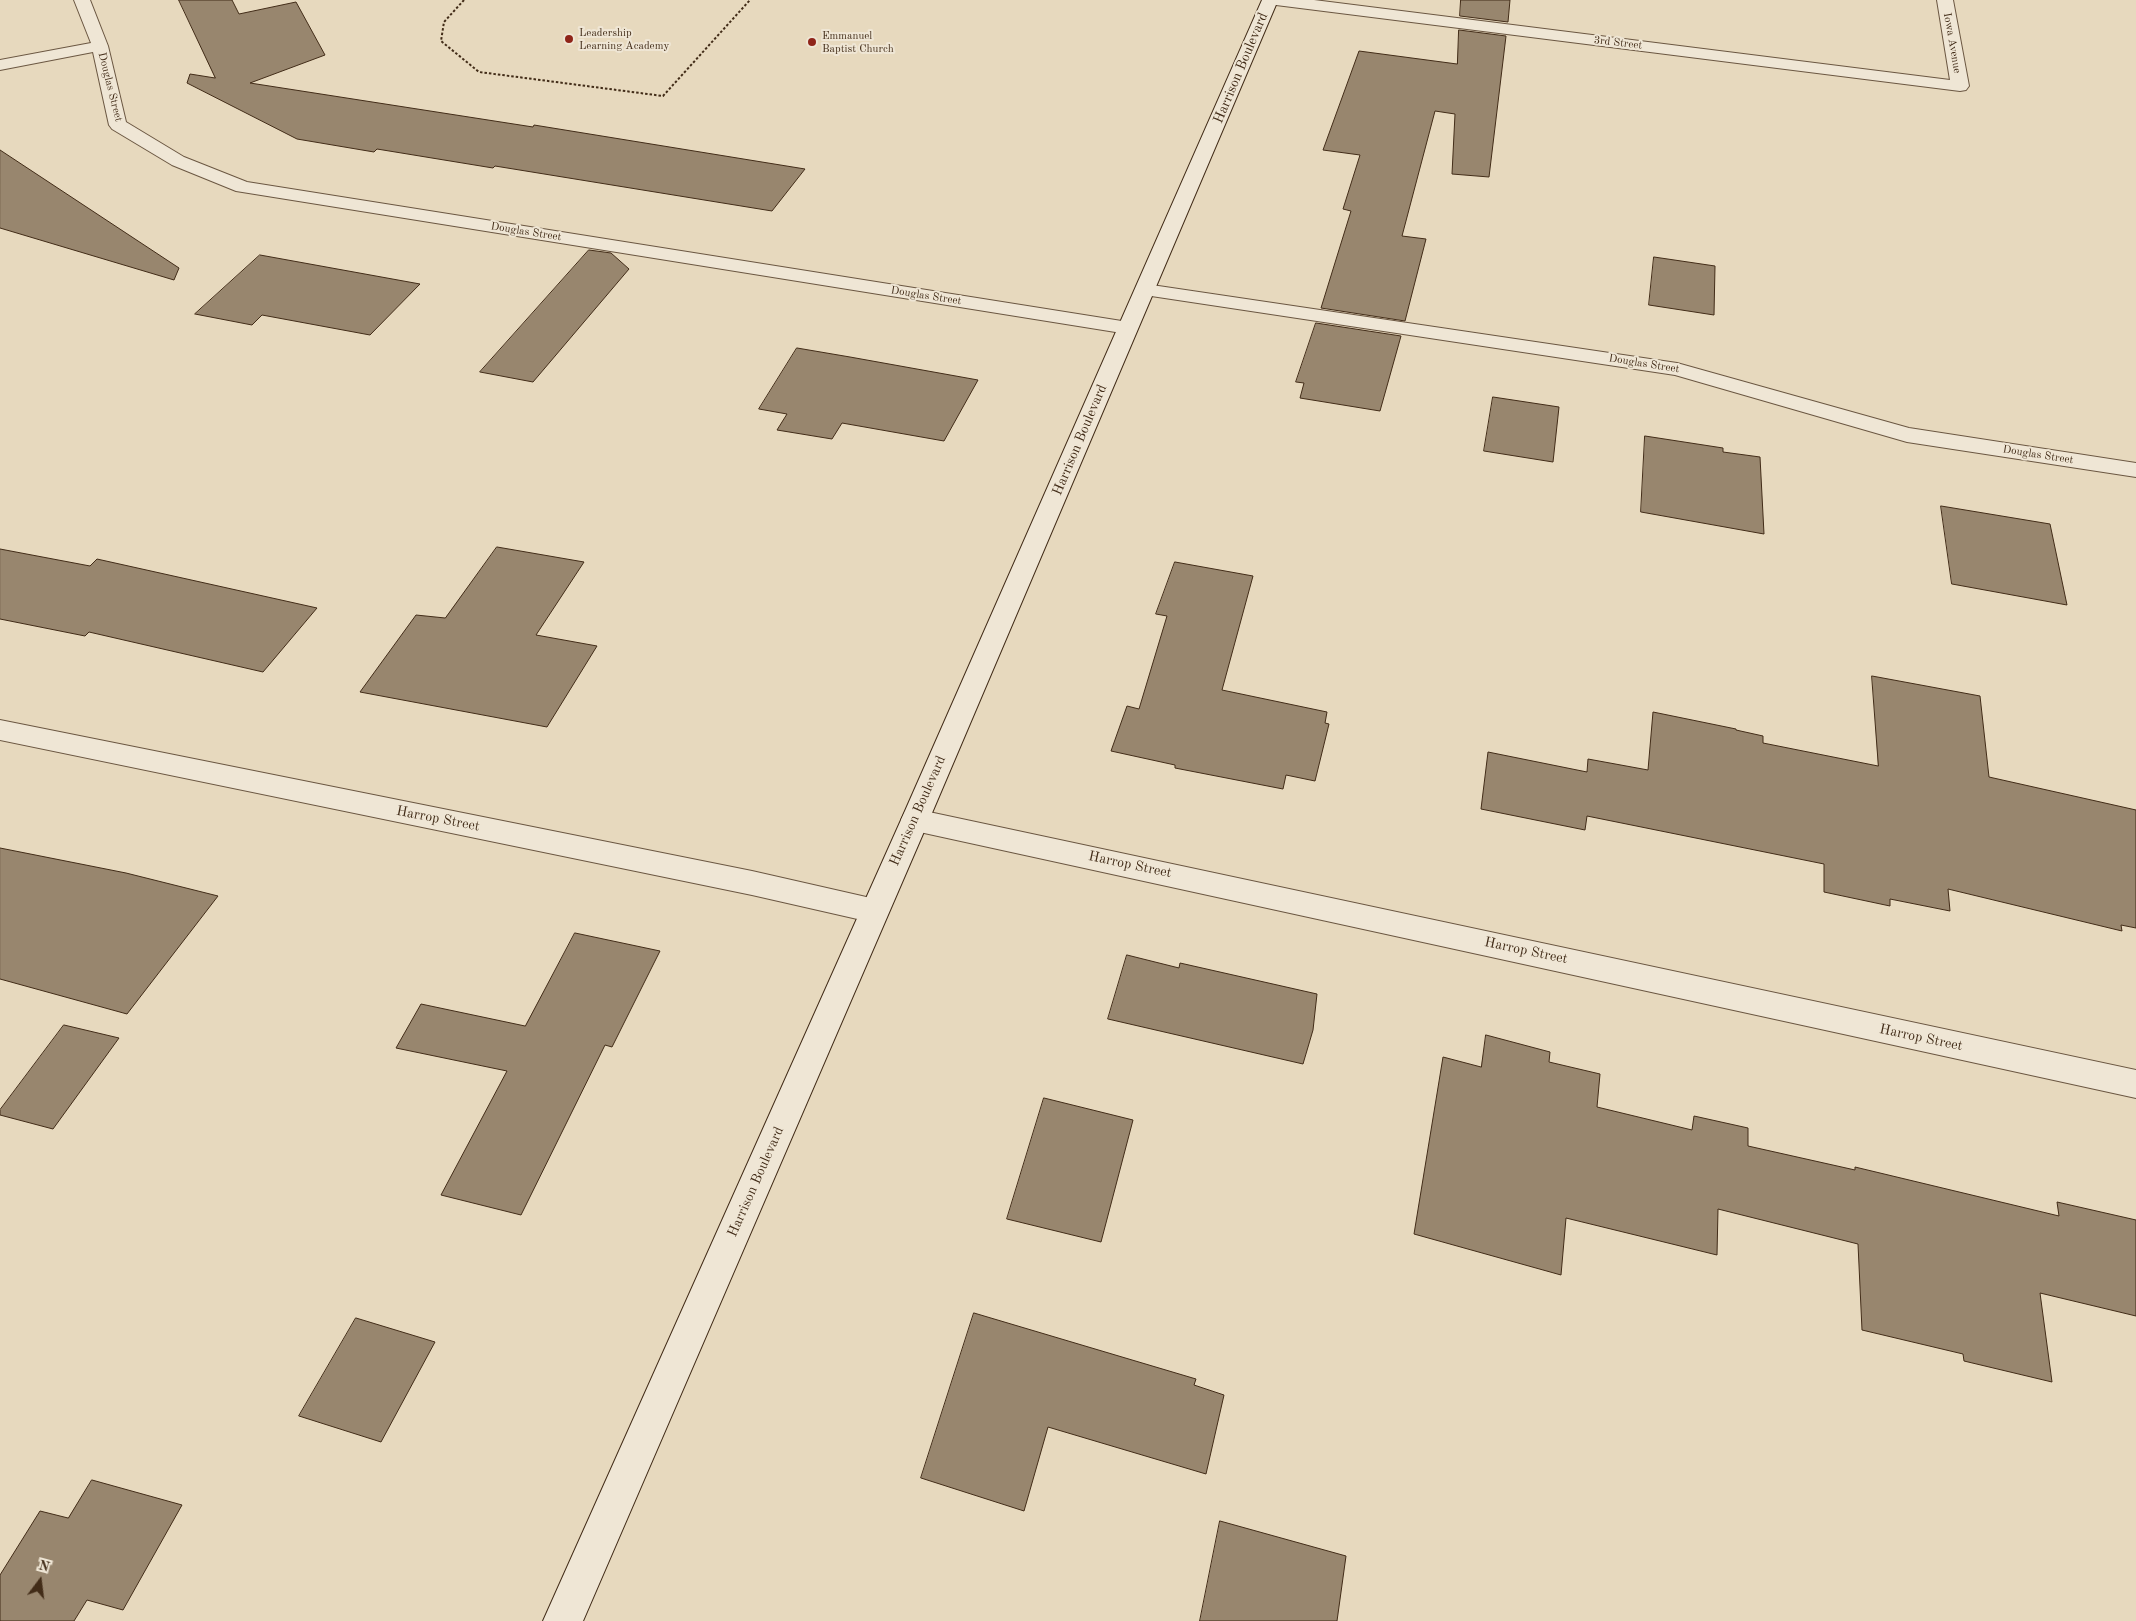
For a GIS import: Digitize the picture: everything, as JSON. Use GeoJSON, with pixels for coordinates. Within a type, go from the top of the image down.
{"type":"FeatureCollection","features":[{"type":"Feature","properties":{"kind":"street"},"geometry":{"type":"LineString","coordinates":[[82,0],[100,46]]}},
{"type":"Feature","properties":{"kind":"street","name":"Harrison Boulevard"},"geometry":{"type":"LineString","coordinates":[[563,1621],[915,820],[1270,0]]}},
{"type":"Feature","properties":{"kind":"street","name":"3rd Street"},"geometry":{"type":"LineString","coordinates":[[1276,0],[1960,86]]}},
{"type":"Feature","properties":{"kind":"street","name":"Iowa Avenue"},"geometry":{"type":"LineString","coordinates":[[1945,0],[1960,86]]}},
{"type":"Feature","properties":{"kind":"street","name":"Douglas Street"},"geometry":{"type":"LineString","coordinates":[[0,65],[100,46],[118,125],[178,161],[243,187],[1128,328]]}},
{"type":"Feature","properties":{"kind":"street","name":"Douglas Street"},"geometry":{"type":"LineString","coordinates":[[1145,290],[1678,369],[1907,435],[2136,470]]}},
{"type":"Feature","properties":{"kind":"street","name":"Harrop Street"},"geometry":{"type":"LineString","coordinates":[[0,730],[752,883],[875,911]]}},
{"type":"Feature","properties":{"kind":"street","name":"Harrop Street"},"geometry":{"type":"LineString","coordinates":[[915,820],[2136,1084]]}},
{"type":"Feature","properties":{"kind":"path"},"geometry":{"type":"LineString","coordinates":[[464,0],[446,17],[441,27],[441,41],[479,72],[663,96],[750,0]]}},
{"type":"Feature","properties":{"kind":"building"},"geometry":{"type":"Polygon","coordinates":[[[179,0],[232,0],[239,14],[296,2],[325,55],[250,83],[533,127],[534,125],[805,169],[772,211],[495,166],[493,168],[377,149],[374,152],[297,139],[187,83],[190,74],[215,78],[179,0]]]}},
{"type":"Feature","properties":{"kind":"building"},"geometry":{"type":"Polygon","coordinates":[[[1461,0],[1510,0],[1508,22],[1460,16],[1461,0]]]}},
{"type":"Feature","properties":{"kind":"building"},"geometry":{"type":"Polygon","coordinates":[[[1459,30],[1506,36],[1489,177],[1452,174],[1455,114],[1435,111],[1402,236],[1426,239],[1405,321],[1321,308],[1351,211],[1343,209],[1360,155],[1323,150],[1359,51],[1457,64],[1459,30]]]}},
{"type":"Feature","properties":{"kind":"building"},"geometry":{"type":"Polygon","coordinates":[[[0,150],[179,268],[174,280],[0,228],[0,150]]]}},
{"type":"Feature","properties":{"kind":"building"},"geometry":{"type":"Polygon","coordinates":[[[589,250],[611,253],[629,269],[533,382],[480,372],[589,250]]]}},
{"type":"Feature","properties":{"kind":"building"},"geometry":{"type":"Polygon","coordinates":[[[260,255],[420,284],[370,335],[262,315],[252,325],[195,314],[260,255]]]}},
{"type":"Feature","properties":{"kind":"building"},"geometry":{"type":"Polygon","coordinates":[[[1654,257],[1715,266],[1714,315],[1649,305],[1654,257]]]}},
{"type":"Feature","properties":{"kind":"building"},"geometry":{"type":"Polygon","coordinates":[[[1316,323],[1401,336],[1380,411],[1300,398],[1304,383],[1296,382],[1316,323]]]}},
{"type":"Feature","properties":{"kind":"building"},"geometry":{"type":"Polygon","coordinates":[[[797,348],[978,380],[944,441],[842,423],[832,439],[777,430],[787,414],[759,409],[797,348]]]}},
{"type":"Feature","properties":{"kind":"building"},"geometry":{"type":"Polygon","coordinates":[[[1493,397],[1559,407],[1553,462],[1484,451],[1493,397]]]}},
{"type":"Feature","properties":{"kind":"building"},"geometry":{"type":"Polygon","coordinates":[[[1645,436],[1723,448],[1723,452],[1760,457],[1764,534],[1641,512],[1645,436]]]}},
{"type":"Feature","properties":{"kind":"building"},"geometry":{"type":"Polygon","coordinates":[[[1941,506],[2050,524],[2067,605],[1952,584],[1941,506]]]}},
{"type":"Feature","properties":{"kind":"building"},"geometry":{"type":"Polygon","coordinates":[[[497,547],[584,562],[536,635],[597,646],[547,727],[360,692],[416,615],[445,618],[497,547]]]}},
{"type":"Feature","properties":{"kind":"building"},"geometry":{"type":"Polygon","coordinates":[[[0,549],[90,566],[97,559],[317,608],[263,672],[89,632],[85,636],[0,619],[0,549]]]}},
{"type":"Feature","properties":{"kind":"building"},"geometry":{"type":"Polygon","coordinates":[[[1175,562],[1253,576],[1222,690],[1327,712],[1325,723],[1329,724],[1315,781],[1286,775],[1283,789],[1175,768],[1175,765],[1111,751],[1127,706],[1139,709],[1167,616],[1156,614],[1175,562]]]}},
{"type":"Feature","properties":{"kind":"building"},"geometry":{"type":"Polygon","coordinates":[[[1872,676],[1980,696],[1989,777],[2136,810],[2136,928],[2121,925],[2122,931],[1948,889],[1950,911],[1890,899],[1890,906],[1824,892],[1824,864],[1587,816],[1585,830],[1481,809],[1488,752],[1587,772],[1588,759],[1648,770],[1653,712],[1763,736],[1763,743],[1878,766],[1872,676]]]}},
{"type":"Feature","properties":{"kind":"building"},"geometry":{"type":"Polygon","coordinates":[[[0,848],[126,873],[218,896],[127,1014],[0,979],[0,848]]]}},
{"type":"Feature","properties":{"kind":"building"},"geometry":{"type":"Polygon","coordinates":[[[575,933],[660,951],[612,1047],[605,1045],[521,1215],[441,1195],[507,1071],[396,1048],[421,1004],[525,1026],[575,933]]]}},
{"type":"Feature","properties":{"kind":"building"},"geometry":{"type":"Polygon","coordinates":[[[1127,955],[1179,968],[1180,963],[1317,994],[1313,1030],[1303,1064],[1108,1019],[1127,955]]]}},
{"type":"Feature","properties":{"kind":"building"},"geometry":{"type":"Polygon","coordinates":[[[64,1025],[119,1038],[53,1129],[0,1115],[0,1110],[64,1025]]]}},
{"type":"Feature","properties":{"kind":"building"},"geometry":{"type":"Polygon","coordinates":[[[1486,1035],[1550,1052],[1549,1062],[1600,1074],[1597,1107],[1692,1130],[1694,1116],[1748,1128],[1748,1146],[1855,1170],[1855,1167],[2059,1216],[2057,1202],[2136,1220],[2136,1316],[2040,1293],[2052,1382],[1964,1361],[1963,1354],[1862,1330],[1858,1244],[1718,1209],[1717,1255],[1566,1218],[1561,1275],[1414,1234],[1443,1057],[1481,1067],[1486,1035]]]}},
{"type":"Feature","properties":{"kind":"building"},"geometry":{"type":"Polygon","coordinates":[[[1044,1098],[1133,1120],[1101,1242],[1007,1219],[1044,1098]]]}},
{"type":"Feature","properties":{"kind":"building"},"geometry":{"type":"Polygon","coordinates":[[[974,1313],[1196,1379],[1194,1385],[1224,1395],[1206,1474],[1048,1427],[1024,1511],[921,1478],[974,1313]]]}},
{"type":"Feature","properties":{"kind":"building"},"geometry":{"type":"Polygon","coordinates":[[[356,1318],[435,1342],[381,1442],[299,1416],[356,1318]]]}},
{"type":"Feature","properties":{"kind":"building"},"geometry":{"type":"Polygon","coordinates":[[[92,1480],[182,1505],[123,1610],[87,1600],[74,1621],[0,1621],[0,1575],[40,1511],[68,1518],[92,1480]]]}},
{"type":"Feature","properties":{"kind":"building"},"geometry":{"type":"Polygon","coordinates":[[[1220,1521],[1346,1556],[1337,1621],[1200,1621],[1220,1521]]]}},
{"type":"Feature","properties":{"kind":"place","name":"Leadership Learning Academy"},"geometry":{"type":"Point","coordinates":[569,39]}},
{"type":"Feature","properties":{"kind":"place","name":"Emmanuel Baptist Church"},"geometry":{"type":"Point","coordinates":[812,42]}}]}
